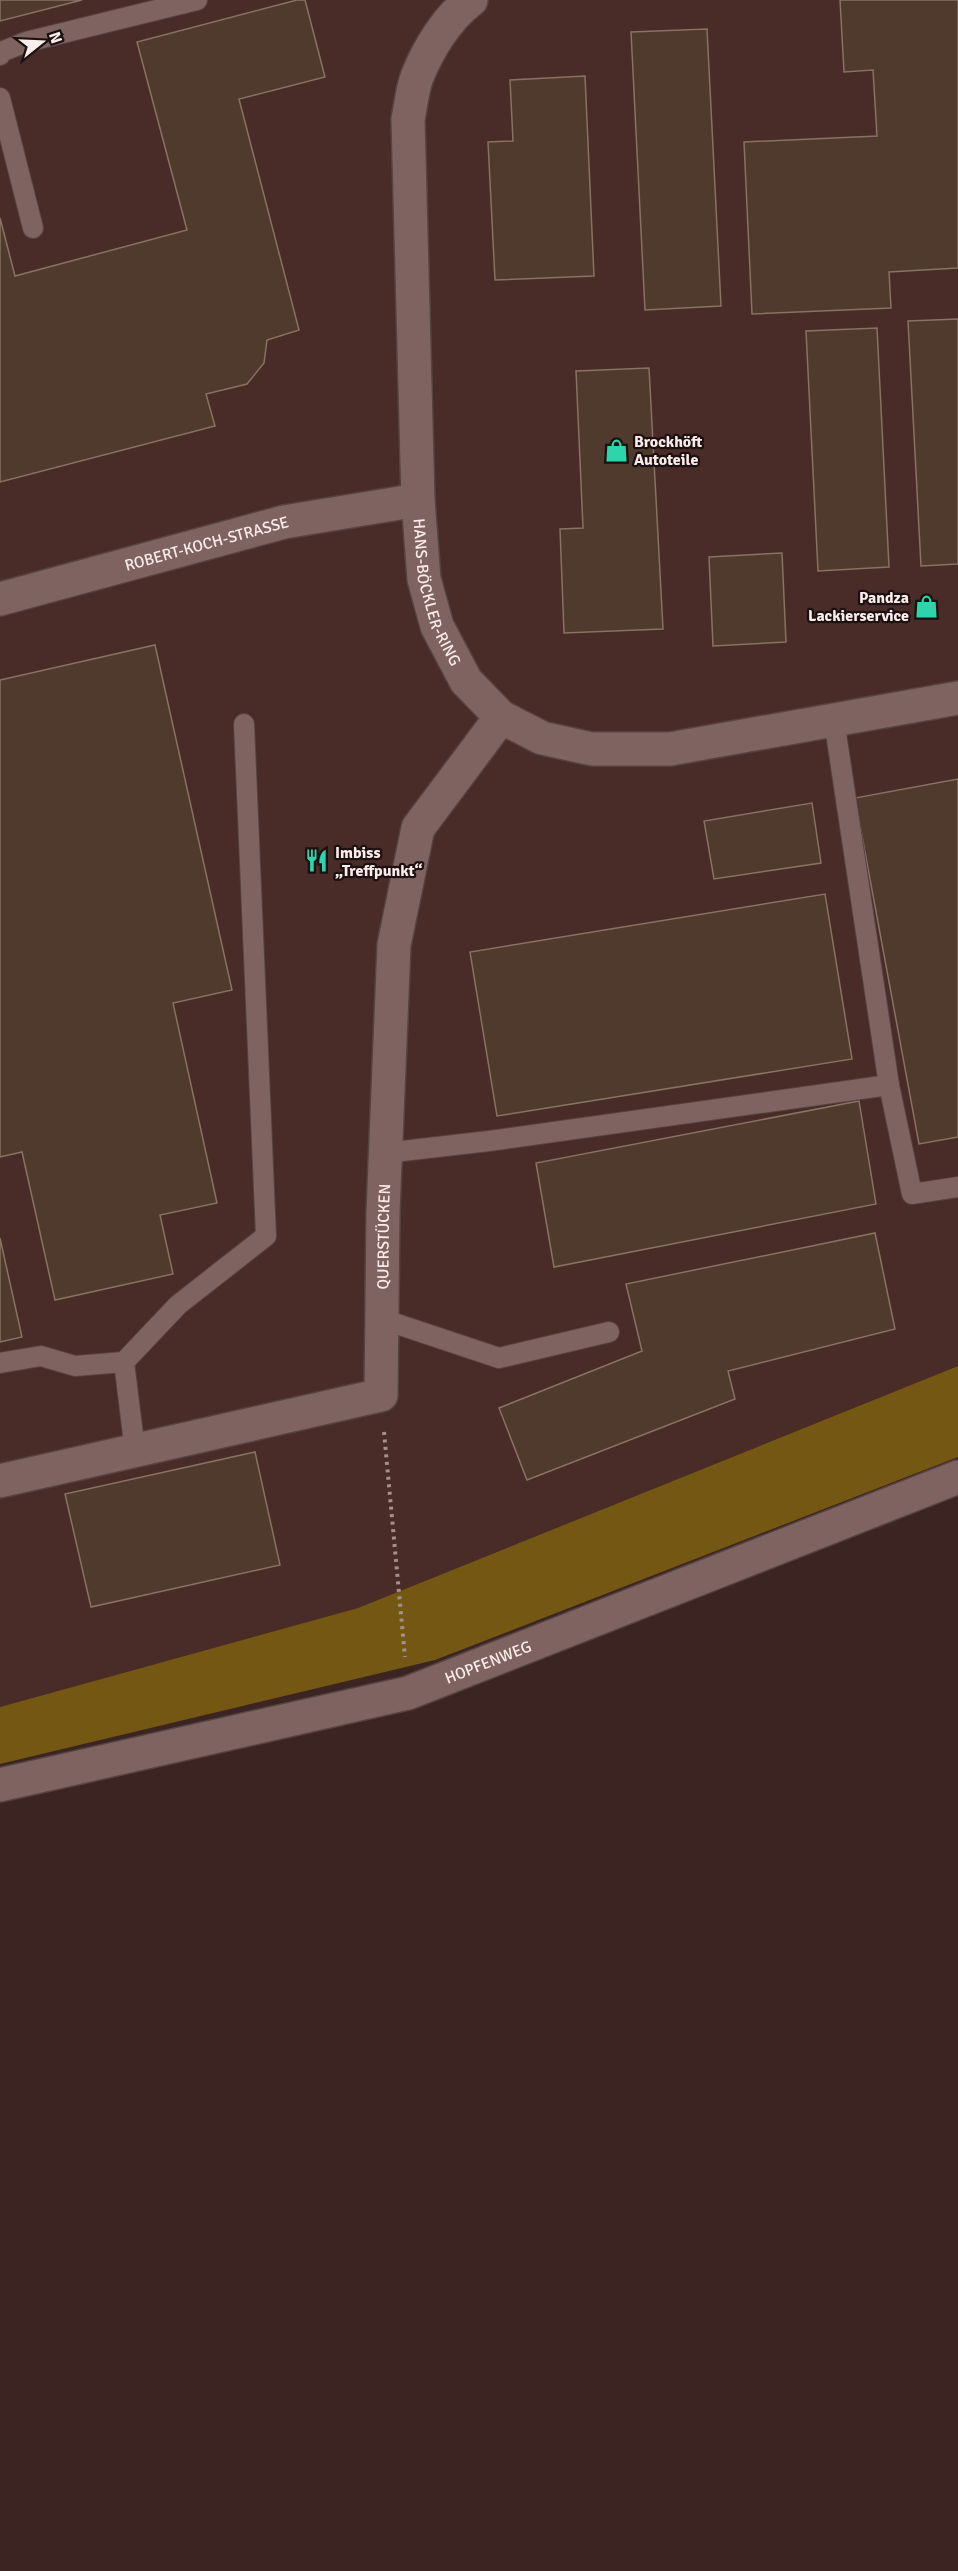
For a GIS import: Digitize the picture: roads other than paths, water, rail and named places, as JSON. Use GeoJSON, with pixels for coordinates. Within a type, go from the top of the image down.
{"type":"FeatureCollection","features":[{"type":"Feature","properties":{"kind":"street","name":"HANS-BÖCKLER-RING"},"geometry":{"type":"LineString","coordinates":[[458,4],[417,78],[408,119],[418,500],[424,579],[437,626],[466,681],[501,717],[542,738],[592,749],[670,749],[958,698]]}},
{"type":"Feature","properties":{"kind":"street","name":"ROBERT-KOCH-STRASSE"},"geometry":{"type":"LineString","coordinates":[[0,599],[284,522],[418,500]]}},
{"type":"Feature","properties":{"kind":"street","name":"QUERSTÜCKEN"},"geometry":{"type":"LineString","coordinates":[[135,1451],[381,1395],[385,1153],[394,945],[418,828],[501,717]]}},
{"type":"Feature","properties":{"kind":"street"},"geometry":{"type":"LineString","coordinates":[[0,1481],[135,1451]]}},
{"type":"Feature","properties":{"kind":"street","name":"HOPFENWEG"},"geometry":{"type":"LineString","coordinates":[[0,1785],[408,1692],[958,1477]]}},
{"type":"Feature","properties":{"kind":"lane"},"geometry":{"type":"LineString","coordinates":[[0,55],[1,52],[26,42],[197,0]]}},
{"type":"Feature","properties":{"kind":"lane"},"geometry":{"type":"LineString","coordinates":[[0,98],[33,228]]}},
{"type":"Feature","properties":{"kind":"lane"},"geometry":{"type":"LineString","coordinates":[[834,720],[889,1085],[912,1194],[958,1187]]}},
{"type":"Feature","properties":{"kind":"lane"},"geometry":{"type":"LineString","coordinates":[[0,1364],[41,1356],[75,1366],[124,1362],[178,1305],[266,1236],[244,724]]}},
{"type":"Feature","properties":{"kind":"lane"},"geometry":{"type":"LineString","coordinates":[[385,1153],[489,1141],[889,1085]]}},
{"type":"Feature","properties":{"kind":"lane"},"geometry":{"type":"LineString","coordinates":[[382,1319],[499,1358],[609,1332]]}},
{"type":"Feature","properties":{"kind":"lane"},"geometry":{"type":"LineString","coordinates":[[124,1362],[135,1451]]}},
{"type":"Feature","properties":{"kind":"place","name":"Brockhöft Autoteile"},"geometry":{"type":"Point","coordinates":[616,450]}},
{"type":"Feature","properties":{"kind":"place","name":"Pandza Lackierservice"},"geometry":{"type":"Point","coordinates":[927,606]}},
{"type":"Feature","properties":{"kind":"place","name":"Imbiss „Treffpunkt“"},"geometry":{"type":"Point","coordinates":[317,861]}}]}
